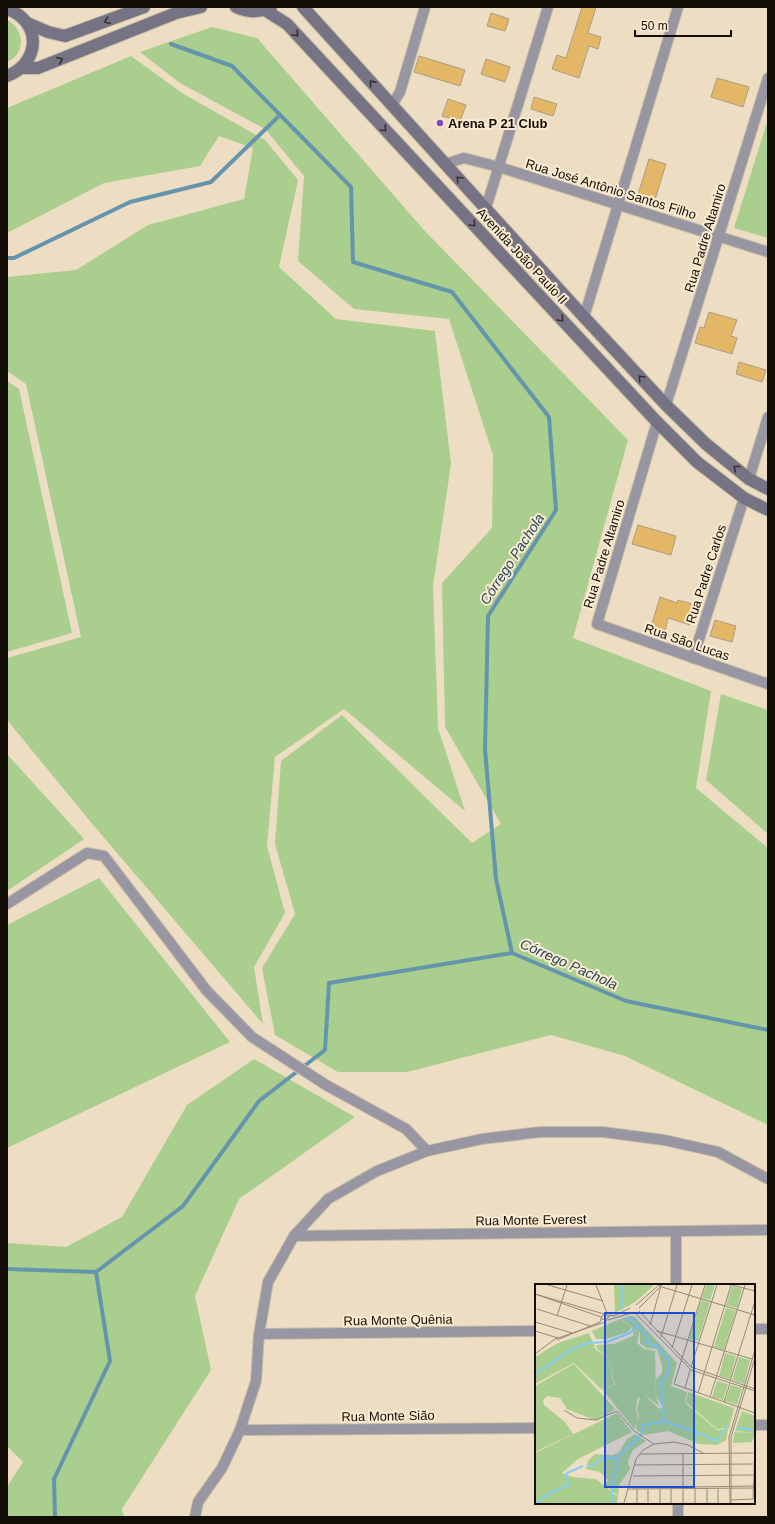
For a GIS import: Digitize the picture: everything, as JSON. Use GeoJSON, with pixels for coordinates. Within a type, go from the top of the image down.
{"type":"FeatureCollection","features":[{"type":"Feature","properties":{"kind":"street"},"geometry":{"type":"LineString","coordinates":[[7,9],[22,15],[48,32],[65,36],[144,7]]}},
{"type":"Feature","properties":{"kind":"street"},"geometry":{"type":"LineString","coordinates":[[22,68],[38,68],[176,13],[201,7]]}},
{"type":"Feature","properties":{"kind":"street"},"geometry":{"type":"LineString","coordinates":[[236,7],[246,11],[256,12],[269,8]]}},
{"type":"Feature","properties":{"kind":"street","name":"Avenida João Paulo II"},"geometry":{"type":"LineString","coordinates":[[303,7],[584,317],[666,405],[706,444],[750,479],[768,489]]}},
{"type":"Feature","properties":{"kind":"street"},"geometry":{"type":"LineString","coordinates":[[392,105],[400,92],[425,7]]}},
{"type":"Feature","properties":{"kind":"street"},"geometry":{"type":"LineString","coordinates":[[486,208],[548,7]]}},
{"type":"Feature","properties":{"kind":"street"},"geometry":{"type":"LineString","coordinates":[[584,317],[617,204],[678,7]]}},
{"type":"Feature","properties":{"kind":"street","name":"Avenida João Paulo II"},"geometry":{"type":"LineString","coordinates":[[269,8],[287,24],[657,422],[697,462],[744,498],[768,510]]}},
{"type":"Feature","properties":{"kind":"street"},"geometry":{"type":"LineString","coordinates":[[7,76],[22,68],[27,62],[33,46],[31,30],[22,15]]}},
{"type":"Feature","properties":{"kind":"street","name":"Rua Padre Altamiro"},"geometry":{"type":"LineString","coordinates":[[666,405],[720,236],[768,78]]}},
{"type":"Feature","properties":{"kind":"street","name":"Rua José Antônio Santos Filho"},"geometry":{"type":"LineString","coordinates":[[445,164],[464,158],[498,167],[768,252]]}},
{"type":"Feature","properties":{"kind":"street"},"geometry":{"type":"LineString","coordinates":[[430,178],[445,164]]}},
{"type":"Feature","properties":{"kind":"street"},"geometry":{"type":"LineString","coordinates":[[657,422],[666,405]]}},
{"type":"Feature","properties":{"kind":"street"},"geometry":{"type":"LineString","coordinates":[[750,479],[768,417]]}},
{"type":"Feature","properties":{"kind":"street","name":"Rua Padre Altamiro"},"geometry":{"type":"LineString","coordinates":[[597,624],[657,422]]}},
{"type":"Feature","properties":{"kind":"street","name":"Rua Padre Carlos"},"geometry":{"type":"LineString","coordinates":[[693,658],[744,498]]}},
{"type":"Feature","properties":{"kind":"street","name":"Rua São Lucas"},"geometry":{"type":"LineString","coordinates":[[597,624],[768,684]]}},
{"type":"Feature","properties":{"kind":"street"},"geometry":{"type":"LineString","coordinates":[[7,904],[87,853],[104,856],[207,991],[252,1037],[326,1085],[406,1129],[427,1151]]}},
{"type":"Feature","properties":{"kind":"street"},"geometry":{"type":"LineString","coordinates":[[195,1517],[198,1502],[222,1468],[240,1430],[256,1381],[259,1334],[268,1282],[294,1236],[328,1199],[377,1171],[427,1151],[482,1139],[540,1132],[603,1132],[664,1140],[718,1152],[768,1179]]}},
{"type":"Feature","properties":{"kind":"street","name":"Rua Monte Everest"},"geometry":{"type":"LineString","coordinates":[[294,1236],[768,1230]]}},
{"type":"Feature","properties":{"kind":"street"},"geometry":{"type":"LineString","coordinates":[[676,1232],[676,1284]]}},
{"type":"Feature","properties":{"kind":"street"},"geometry":{"type":"LineString","coordinates":[[755,1329],[768,1329]]}},
{"type":"Feature","properties":{"kind":"street","name":"Rua Monte Quênia"},"geometry":{"type":"LineString","coordinates":[[259,1334],[535,1331]]}},
{"type":"Feature","properties":{"kind":"street"},"geometry":{"type":"LineString","coordinates":[[755,1425],[768,1425]]}},
{"type":"Feature","properties":{"kind":"street","name":"Rua Monte Sião"},"geometry":{"type":"LineString","coordinates":[[240,1430],[535,1428]]}},
{"type":"Feature","properties":{"kind":"street"},"geometry":{"type":"LineString","coordinates":[[678,1504],[678,1517]]}},
{"type":"Feature","properties":{"kind":"green space"},"geometry":{"type":"Polygon","coordinates":[[[7,20],[17,29],[21,41],[18,53],[7,62],[7,20]]]}},
{"type":"Feature","properties":{"kind":"green space"},"geometry":{"type":"Polygon","coordinates":[[[212,27],[257,38],[423,229],[628,440],[573,638],[711,691],[696,788],[768,848],[768,1125],[625,1056],[551,1035],[407,1072],[338,1072],[275,1035],[262,968],[295,914],[275,844],[281,761],[342,715],[472,843],[501,824],[445,727],[442,583],[492,528],[493,455],[449,319],[354,309],[298,261],[304,176],[265,129],[180,83],[140,52],[212,27]]]}},
{"type":"Feature","properties":{"kind":"green space"},"geometry":{"type":"Polygon","coordinates":[[[131,56],[182,93],[265,140],[298,180],[279,267],[336,319],[435,331],[451,464],[433,586],[438,728],[465,811],[344,709],[275,757],[267,846],[285,913],[254,967],[263,1024],[94,826],[7,720],[7,658],[81,637],[26,384],[7,371],[7,277],[76,270],[148,225],[244,199],[253,148],[219,136],[200,166],[104,183],[7,233],[7,108],[131,56]]]}},
{"type":"Feature","properties":{"kind":"green space"},"geometry":{"type":"Polygon","coordinates":[[[768,119],[768,238],[734,228],[768,119]]]}},
{"type":"Feature","properties":{"kind":"green space"},"geometry":{"type":"Polygon","coordinates":[[[7,381],[19,389],[72,633],[7,652],[7,381]]]}},
{"type":"Feature","properties":{"kind":"green space"},"geometry":{"type":"Polygon","coordinates":[[[721,694],[768,710],[768,834],[706,780],[721,694]]]}},
{"type":"Feature","properties":{"kind":"green space"},"geometry":{"type":"Polygon","coordinates":[[[7,754],[84,839],[7,891],[7,754]]]}},
{"type":"Feature","properties":{"kind":"green space"},"geometry":{"type":"Polygon","coordinates":[[[99,878],[230,1042],[7,1148],[7,925],[99,878]]]}},
{"type":"Feature","properties":{"kind":"green space"},"geometry":{"type":"Polygon","coordinates":[[[254,1059],[355,1117],[239,1199],[195,1296],[211,1370],[122,1509],[124,1517],[7,1517],[7,1487],[23,1462],[7,1446],[7,1243],[66,1247],[122,1217],[187,1105],[254,1059]]]}},
{"type":"Feature","properties":{"kind":"building"},"geometry":{"type":"Polygon","coordinates":[[[582,7],[596,7],[588,33],[601,37],[598,49],[589,46],[579,78],[552,69],[557,55],[566,58],[582,7]]]}},
{"type":"Feature","properties":{"kind":"building"},"geometry":{"type":"Polygon","coordinates":[[[491,13],[509,19],[505,31],[487,26],[491,13]]]}},
{"type":"Feature","properties":{"kind":"building"},"geometry":{"type":"Polygon","coordinates":[[[419,56],[465,70],[460,86],[414,72],[419,56]]]}},
{"type":"Feature","properties":{"kind":"building"},"geometry":{"type":"Polygon","coordinates":[[[486,59],[510,67],[505,82],[481,74],[486,59]]]}},
{"type":"Feature","properties":{"kind":"building"},"geometry":{"type":"Polygon","coordinates":[[[717,78],[749,87],[743,107],[711,97],[717,78]]]}},
{"type":"Feature","properties":{"kind":"building"},"geometry":{"type":"Polygon","coordinates":[[[534,97],[557,104],[553,116],[531,109],[534,97]]]}},
{"type":"Feature","properties":{"kind":"building"},"geometry":{"type":"Polygon","coordinates":[[[448,99],[466,105],[460,121],[442,116],[448,99]]]}},
{"type":"Feature","properties":{"kind":"building"},"geometry":{"type":"Polygon","coordinates":[[[649,159],[666,164],[653,206],[636,201],[649,159]]]}},
{"type":"Feature","properties":{"kind":"building"},"geometry":{"type":"Polygon","coordinates":[[[709,312],[737,320],[731,336],[737,338],[732,354],[695,343],[700,327],[704,328],[709,312]]]}},
{"type":"Feature","properties":{"kind":"building"},"geometry":{"type":"Polygon","coordinates":[[[739,362],[766,370],[762,382],[736,374],[739,362]]]}},
{"type":"Feature","properties":{"kind":"building"},"geometry":{"type":"Polygon","coordinates":[[[638,525],[676,536],[671,555],[632,544],[638,525]]]}},
{"type":"Feature","properties":{"kind":"building"},"geometry":{"type":"Polygon","coordinates":[[[660,597],[677,603],[678,600],[696,605],[690,625],[668,618],[665,631],[651,627],[660,597]]]}},
{"type":"Feature","properties":{"kind":"building"},"geometry":{"type":"Polygon","coordinates":[[[715,620],[736,626],[732,642],[710,636],[715,620]]]}},
{"type":"Feature","properties":{"kind":"waterway","name":"Córrego Pachola"},"geometry":{"type":"LineString","coordinates":[[171,44],[232,66],[351,187],[353,262],[452,292],[549,417],[556,510],[488,616],[485,749],[496,879],[512,953]]}},
{"type":"Feature","properties":{"kind":"waterway"},"geometry":{"type":"LineString","coordinates":[[7,258],[14,258],[130,202],[211,182],[280,115]]}},
{"type":"Feature","properties":{"kind":"waterway","name":"Córrego Pachola"},"geometry":{"type":"LineString","coordinates":[[512,953],[626,1001],[768,1030]]}},
{"type":"Feature","properties":{"kind":"waterway"},"geometry":{"type":"LineString","coordinates":[[7,1269],[96,1272],[183,1206],[259,1101],[325,1050],[329,983],[512,953]]}},
{"type":"Feature","properties":{"kind":"waterway"},"geometry":{"type":"LineString","coordinates":[[55,1517],[54,1479],[110,1361],[96,1272]]}},
{"type":"Feature","properties":{"kind":"place","name":"Arena P 21 Club"},"geometry":{"type":"Point","coordinates":[440,123]}}]}
